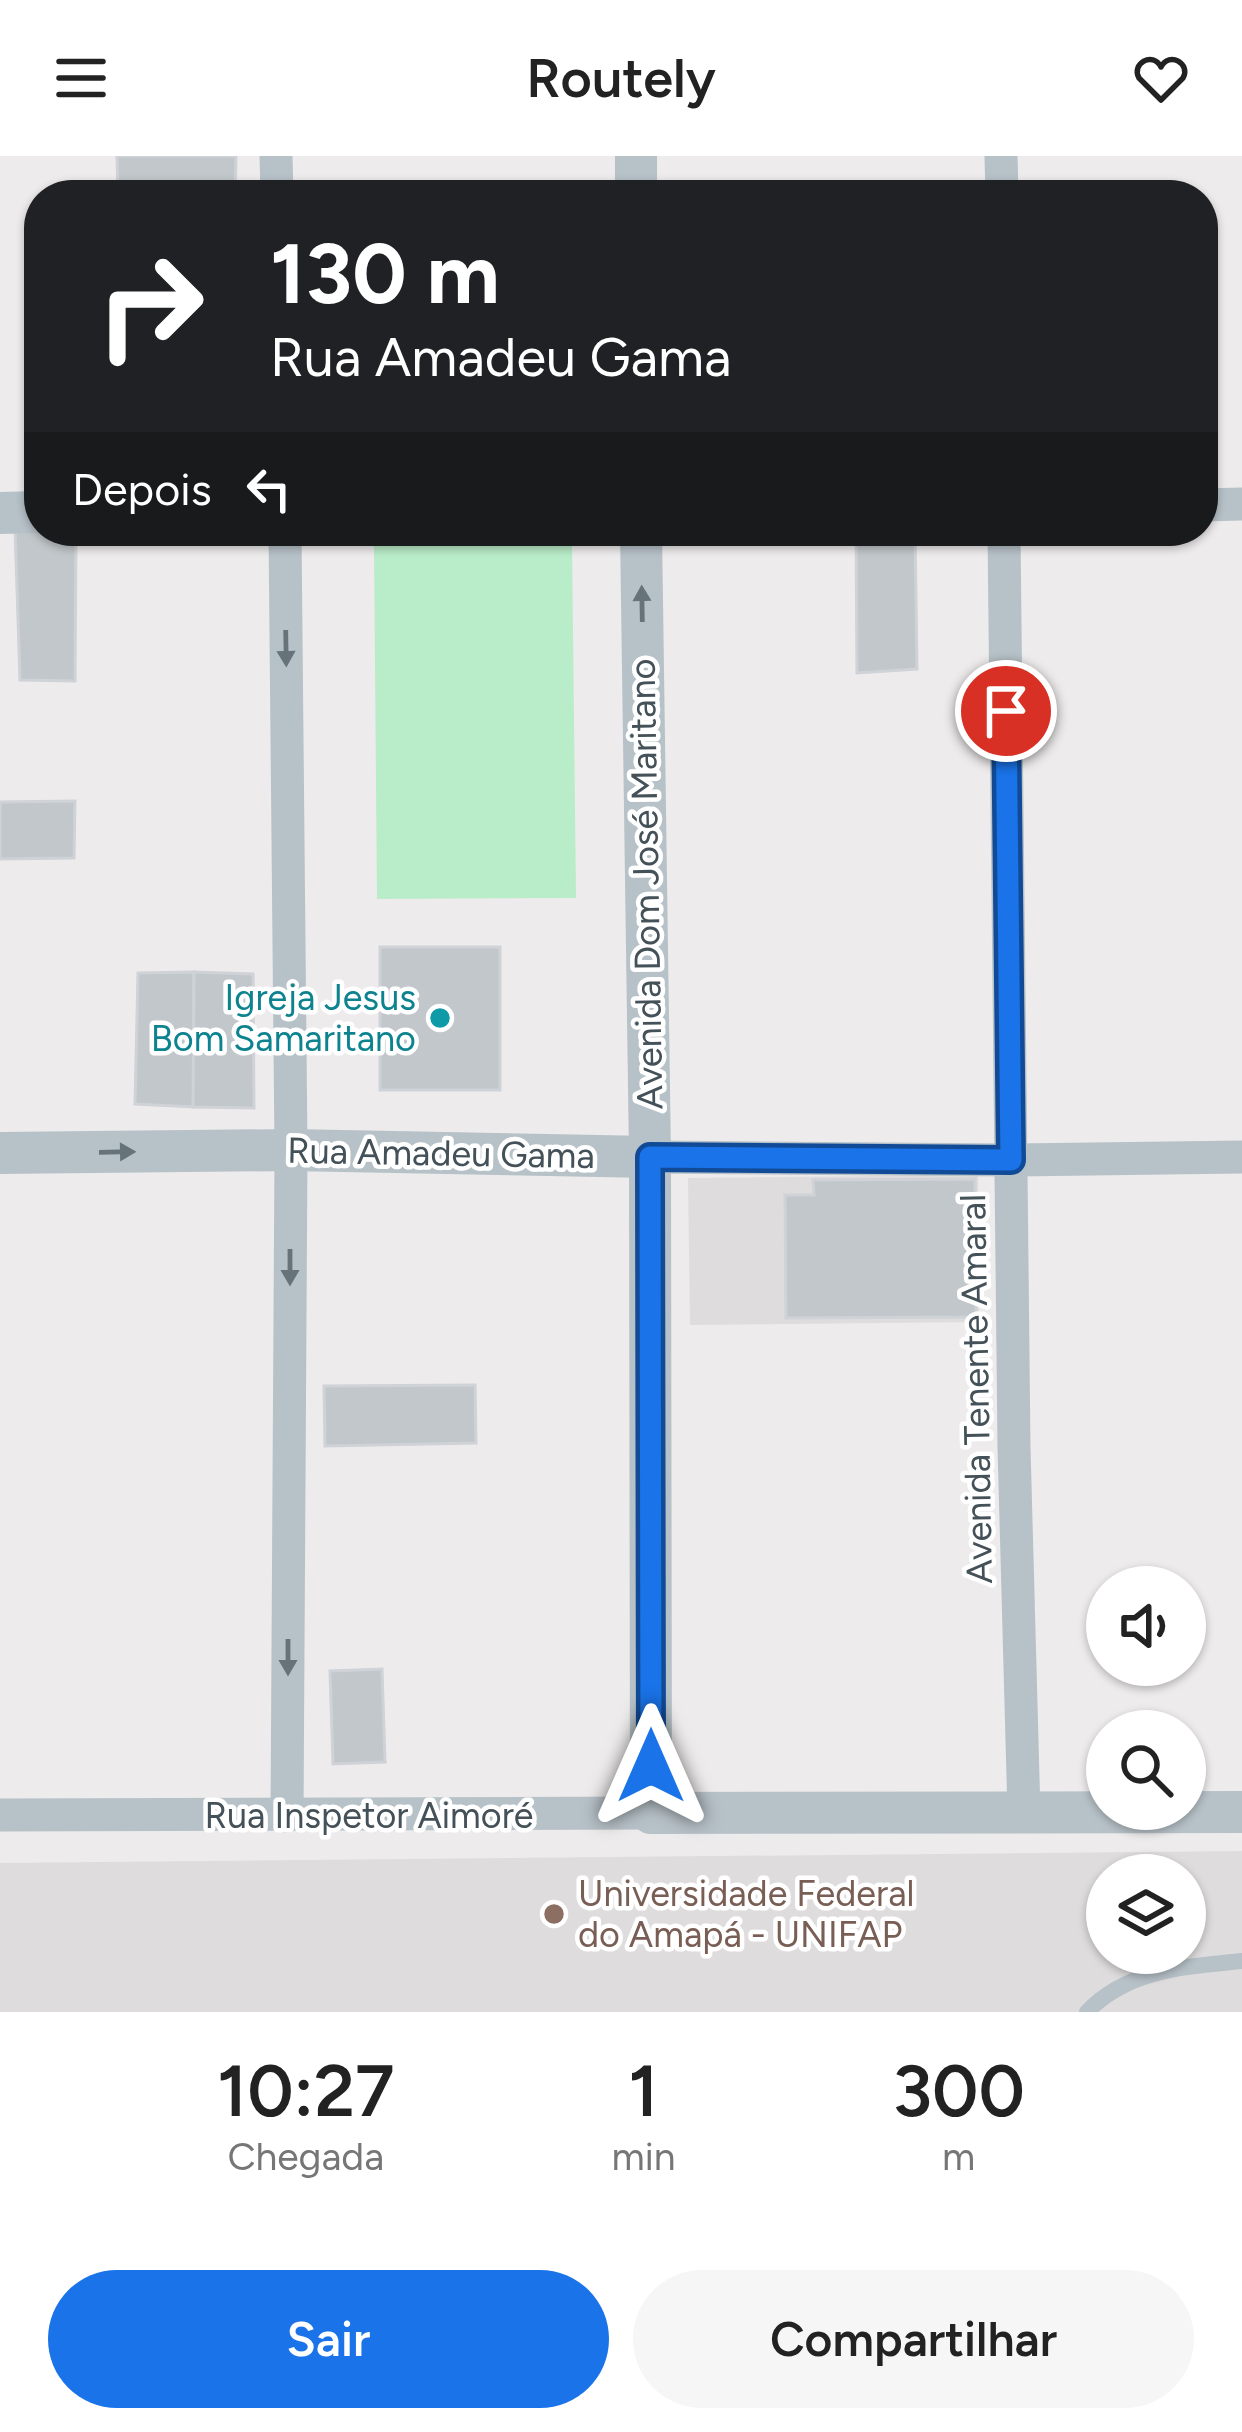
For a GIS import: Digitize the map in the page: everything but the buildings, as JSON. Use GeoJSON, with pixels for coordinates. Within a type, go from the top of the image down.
{"type":"FeatureCollection","features":[{"type":"Feature","properties":{"kind":"street"},"geometry":{"type":"LineString","coordinates":[[285,546],[291,1150],[287,1816]]}},
{"type":"Feature","properties":{"kind":"street","name":"Avenida Dom José Maritano"},"geometry":{"type":"LineString","coordinates":[[641,546],[650,1157],[651,1813]]}},
{"type":"Feature","properties":{"kind":"street","name":"Avenida Tenente Amaral"},"geometry":{"type":"LineString","coordinates":[[1004,546],[1014,1447],[1024,1814]]}},
{"type":"Feature","properties":{"kind":"street","name":"Rua Amadeu Gama"},"geometry":{"type":"LineString","coordinates":[[0,1153],[291,1150],[1011,1160],[1242,1157]]}},
{"type":"Feature","properties":{"kind":"street","name":"Rua Inspetor Aimoré"},"geometry":{"type":"LineString","coordinates":[[0,1815],[1242,1812]]}},
{"type":"Feature","properties":{"kind":"lane"},"geometry":{"type":"LineString","coordinates":[[1087,2012],[1105,1993],[1142,1976],[1242,1961]]}},
{"type":"Feature","properties":{"kind":"shaded area"},"geometry":{"type":"Polygon","coordinates":[[[978,1175],[979,1322],[690,1325],[688,1178],[978,1175]]]}},
{"type":"Feature","properties":{"kind":"shaded area","name":"Universidade Federal do Amapá - UNIFAP"},"geometry":{"type":"Polygon","coordinates":[[[1242,1851],[1242,2012],[0,2012],[0,1863],[1242,1851]]]}},
{"type":"Feature","properties":{"kind":"green space"},"geometry":{"type":"Polygon","coordinates":[[[374,546],[572,546],[576,898],[377,899],[374,546]]]}},
{"type":"Feature","properties":{"kind":"place","name":"Igreja Jesus Bom Samaritano"},"geometry":{"type":"Point","coordinates":[440,1018]}},
{"type":"Feature","properties":{"kind":"place","name":"Universidade Federal do Amapá - UNIFAP"},"geometry":{"type":"Point","coordinates":[554,1914]}},
{"type":"Feature","properties":{"kind":"route"},"geometry":{"type":"LineString","coordinates":[[651,1766],[650,1157],[1011,1160],[1006,711]]}}]}
